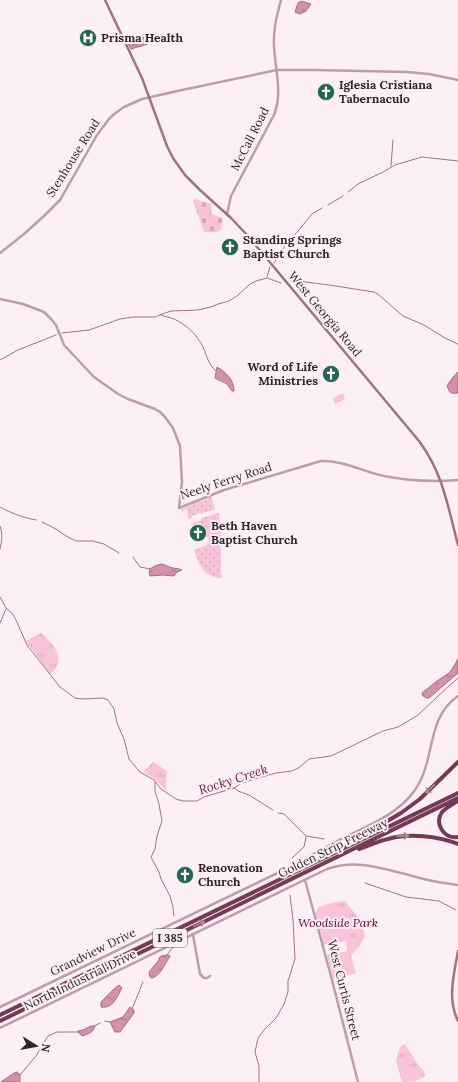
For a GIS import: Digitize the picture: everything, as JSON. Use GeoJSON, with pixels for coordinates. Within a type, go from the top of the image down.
{"type":"FeatureCollection","features":[{"type":"Feature","properties":{"kind":"highway"},"geometry":{"type":"LineString","coordinates":[[336,852],[401,813],[420,799],[458,762]]}},
{"type":"Feature","properties":{"kind":"highway","name":"Golden Strip Freeway"},"geometry":{"type":"LineString","coordinates":[[0,1015],[458,793]]}},
{"type":"Feature","properties":{"kind":"highway"},"geometry":{"type":"LineString","coordinates":[[458,799],[443,811],[439,819],[439,826],[443,832],[454,837],[458,836]]}},
{"type":"Feature","properties":{"kind":"highway","name":"Golden Strip Freeway"},"geometry":{"type":"LineString","coordinates":[[0,1021],[458,799]]}},
{"type":"Feature","properties":{"kind":"highway"},"geometry":{"type":"LineString","coordinates":[[340,856],[387,839],[403,836],[430,837],[456,843]]}},
{"type":"Feature","properties":{"kind":"main road","name":"West Georgia Road"},"geometry":{"type":"LineString","coordinates":[[105,0],[149,97],[167,146],[176,162],[194,184],[227,214],[248,236],[414,433],[430,458],[441,481],[458,545]]}},
{"type":"Feature","properties":{"kind":"main road"},"geometry":{"type":"LineString","coordinates":[[458,951],[452,996],[453,1009],[458,1021]]}},
{"type":"Feature","properties":{"kind":"street","name":"McCall Road"},"geometry":{"type":"LineString","coordinates":[[227,214],[231,196],[276,109],[278,94],[274,32],[281,0]]}},
{"type":"Feature","properties":{"kind":"street","name":"Stenhouse Road"},"geometry":{"type":"LineString","coordinates":[[0,253],[24,234],[57,203],[103,126],[113,115],[124,107],[142,99],[277,70],[407,72],[429,74],[458,80]]}},
{"type":"Feature","properties":{"kind":"street","name":"Neely Ferry Road"},"geometry":{"type":"LineString","coordinates":[[0,299],[23,304],[44,312],[54,322],[64,345],[94,377],[118,394],[154,409],[165,416],[175,434],[180,450],[182,486],[179,508],[218,492],[321,461],[337,462],[384,476],[419,481],[458,480]]}},
{"type":"Feature","properties":{"kind":"street","name":"Grandview Drive"},"geometry":{"type":"LineString","coordinates":[[0,1007],[294,865],[327,846],[397,810],[408,799],[420,780],[425,768],[437,721],[443,711],[458,696]]}},
{"type":"Feature","properties":{"kind":"street","name":"North Industrial Drive"},"geometry":{"type":"LineString","coordinates":[[0,1028],[336,866],[359,864],[439,883],[458,885]]}},
{"type":"Feature","properties":{"kind":"street","name":"West Curtis Street"},"geometry":{"type":"LineString","coordinates":[[305,880],[358,1082]]}},
{"type":"Feature","properties":{"kind":"street"},"geometry":{"type":"LineString","coordinates":[[192,935],[200,974],[204,978],[210,976]]}},
{"type":"Feature","properties":{"kind":"green space"},"geometry":{"type":"Polygon","coordinates":[[[195,199],[212,204],[211,214],[223,218],[221,230],[217,232],[204,232],[193,201],[195,199]]]}},
{"type":"Feature","properties":{"kind":"green space"},"geometry":{"type":"Polygon","coordinates":[[[343,393],[345,399],[335,404],[333,398],[343,393]]]}},
{"type":"Feature","properties":{"kind":"green space"},"geometry":{"type":"Polygon","coordinates":[[[211,497],[215,509],[201,514],[200,513],[188,519],[186,509],[182,511],[182,509],[211,497]]]}},
{"type":"Feature","properties":{"kind":"green space"},"geometry":{"type":"Polygon","coordinates":[[[219,513],[222,578],[211,576],[203,570],[200,565],[194,550],[207,545],[209,542],[208,537],[205,537],[200,523],[191,526],[191,524],[201,520],[201,518],[219,513]]]}},
{"type":"Feature","properties":{"kind":"green space"},"geometry":{"type":"Polygon","coordinates":[[[41,633],[57,652],[58,663],[50,674],[26,641],[41,633]]]}},
{"type":"Feature","properties":{"kind":"green space"},"geometry":{"type":"Polygon","coordinates":[[[153,762],[167,771],[166,790],[151,776],[143,772],[153,762]]]}},
{"type":"Feature","properties":{"kind":"green space","name":"Woodside Park"},"geometry":{"type":"Polygon","coordinates":[[[345,901],[361,921],[365,936],[359,947],[351,955],[356,973],[333,979],[327,955],[347,951],[346,941],[324,945],[315,913],[319,907],[335,902],[345,901]]]}},
{"type":"Feature","properties":{"kind":"green space"},"geometry":{"type":"Polygon","coordinates":[[[330,905],[339,906],[354,920],[353,927],[341,939],[334,942],[325,941],[318,914],[321,909],[330,905]]]}},
{"type":"Feature","properties":{"kind":"green space"},"geometry":{"type":"Polygon","coordinates":[[[405,1044],[418,1065],[424,1071],[425,1076],[417,1081],[402,1082],[396,1061],[400,1047],[405,1044]]]}},
{"type":"Feature","properties":{"kind":"green space"},"geometry":{"type":"Polygon","coordinates":[[[403,1063],[416,1069],[419,1073],[417,1076],[405,1080],[401,1076],[399,1064],[403,1063]]]}},
{"type":"Feature","properties":{"kind":"water"},"geometry":{"type":"Polygon","coordinates":[[[301,1],[311,4],[306,11],[300,14],[295,12],[298,3],[301,1]]]}},
{"type":"Feature","properties":{"kind":"water"},"geometry":{"type":"Polygon","coordinates":[[[143,37],[148,44],[131,49],[127,42],[128,41],[143,37]]]}},
{"type":"Feature","properties":{"kind":"water"},"geometry":{"type":"Polygon","coordinates":[[[217,367],[229,377],[233,383],[234,391],[232,391],[227,384],[215,378],[217,367]]]}},
{"type":"Feature","properties":{"kind":"water"},"geometry":{"type":"Polygon","coordinates":[[[458,372],[458,393],[452,393],[447,386],[458,372]]]}},
{"type":"Feature","properties":{"kind":"water"},"geometry":{"type":"Polygon","coordinates":[[[161,564],[182,570],[177,572],[174,576],[150,576],[150,569],[161,564]]]}},
{"type":"Feature","properties":{"kind":"water"},"geometry":{"type":"Polygon","coordinates":[[[458,659],[458,673],[429,698],[423,696],[422,693],[449,673],[458,659]]]}},
{"type":"Feature","properties":{"kind":"water"},"geometry":{"type":"Polygon","coordinates":[[[167,955],[170,956],[160,973],[155,977],[150,977],[149,972],[159,958],[167,955]]]}},
{"type":"Feature","properties":{"kind":"water"},"geometry":{"type":"Polygon","coordinates":[[[119,985],[122,988],[114,1002],[109,1006],[101,1007],[101,1002],[119,985]]]}},
{"type":"Feature","properties":{"kind":"water"},"geometry":{"type":"Polygon","coordinates":[[[130,1007],[134,1010],[134,1013],[120,1032],[115,1032],[110,1022],[123,1017],[130,1007]]]}},
{"type":"Feature","properties":{"kind":"water"},"geometry":{"type":"Polygon","coordinates":[[[95,1026],[92,1032],[88,1034],[82,1036],[78,1032],[78,1031],[95,1026]]]}},
{"type":"Feature","properties":{"kind":"water"},"geometry":{"type":"Polygon","coordinates":[[[17,1072],[20,1075],[20,1082],[1,1082],[14,1073],[17,1072]]]}},
{"type":"Feature","properties":{"kind":"waterway"},"geometry":{"type":"LineString","coordinates":[[391,166],[393,140]]}},
{"type":"Feature","properties":{"kind":"waterway"},"geometry":{"type":"LineString","coordinates":[[348,192],[358,184],[395,165],[422,157],[458,161]]}},
{"type":"Feature","properties":{"kind":"waterway"},"geometry":{"type":"LineString","coordinates":[[328,205],[343,196]]}},
{"type":"Feature","properties":{"kind":"waterway"},"geometry":{"type":"LineString","coordinates":[[274,263],[286,244],[312,214],[322,208]]}},
{"type":"Feature","properties":{"kind":"waterway"},"geometry":{"type":"LineString","coordinates":[[267,277],[270,267]]}},
{"type":"Feature","properties":{"kind":"waterway"},"geometry":{"type":"LineString","coordinates":[[62,333],[89,330],[120,319],[133,317],[155,317],[171,311],[198,310],[211,307],[229,301],[250,284],[267,278],[281,283]]}},
{"type":"Feature","properties":{"kind":"waterway"},"geometry":{"type":"LineString","coordinates":[[290,280],[374,292],[403,316],[424,325],[458,344]]}},
{"type":"Feature","properties":{"kind":"waterway"},"geometry":{"type":"LineString","coordinates":[[161,315],[172,318],[191,330],[201,343],[209,363],[216,371]]}},
{"type":"Feature","properties":{"kind":"waterway"},"geometry":{"type":"LineString","coordinates":[[0,360],[18,350],[56,335]]}},
{"type":"Feature","properties":{"kind":"waterway"},"geometry":{"type":"LineString","coordinates":[[0,507],[18,515],[36,520]]}},
{"type":"Feature","properties":{"kind":"waterway"},"geometry":{"type":"LineString","coordinates":[[42,522],[76,541],[93,541],[104,544],[119,553]]}},
{"type":"Feature","properties":{"kind":"waterway","name":"Rocky Creek"},"geometry":{"type":"LineString","coordinates":[[0,526],[2,532],[0,549]]}},
{"type":"Feature","properties":{"kind":"waterway"},"geometry":{"type":"LineString","coordinates":[[133,557],[140,567],[150,569]]}},
{"type":"Feature","properties":{"kind":"waterway","name":"Rocky Creek"},"geometry":{"type":"LineString","coordinates":[[0,597],[6,608],[12,613],[16,620],[27,645],[60,687],[75,698],[103,698],[108,700],[114,709],[129,759],[140,772],[154,780],[161,789],[176,799],[183,801],[197,801],[204,797],[234,788],[251,780],[276,773],[292,771],[300,767],[309,759],[331,756],[383,731],[398,727],[418,715],[458,678]]}},
{"type":"Feature","properties":{"kind":"waterway"},"geometry":{"type":"LineString","coordinates":[[0,623],[6,609]]}},
{"type":"Feature","properties":{"kind":"waterway"},"geometry":{"type":"LineString","coordinates":[[155,782],[155,791],[162,821],[157,836],[155,849],[151,857],[170,896],[174,916]]}},
{"type":"Feature","properties":{"kind":"waterway"},"geometry":{"type":"LineString","coordinates":[[234,788],[249,795],[273,810]]}},
{"type":"Feature","properties":{"kind":"waterway"},"geometry":{"type":"LineString","coordinates":[[278,813],[284,814],[306,836],[324,839]]}},
{"type":"Feature","properties":{"kind":"waterway"},"geometry":{"type":"LineString","coordinates":[[292,858],[304,847],[306,837]]}},
{"type":"Feature","properties":{"kind":"waterway"},"geometry":{"type":"LineString","coordinates":[[365,883],[406,897],[439,901],[456,910]]}},
{"type":"Feature","properties":{"kind":"waterway"},"geometry":{"type":"LineString","coordinates":[[259,1082],[259,1066],[255,1052],[258,1038],[276,1018],[284,1004],[288,992],[288,981],[295,959],[290,895]]}},
{"type":"Feature","properties":{"kind":"waterway"},"geometry":{"type":"LineString","coordinates":[[167,955],[174,946]]}},
{"type":"Feature","properties":{"kind":"waterway"},"geometry":{"type":"LineString","coordinates":[[132,1009],[143,982]]}},
{"type":"Feature","properties":{"kind":"waterway"},"geometry":{"type":"LineString","coordinates":[[105,1021],[110,1022]]}},
{"type":"Feature","properties":{"kind":"waterway"},"geometry":{"type":"LineString","coordinates":[[94,1026],[100,1023]]}},
{"type":"Feature","properties":{"kind":"waterway"},"geometry":{"type":"LineString","coordinates":[[20,1075],[36,1056],[48,1036],[57,1032],[78,1032]]}},
{"type":"Feature","properties":{"kind":"place","name":"Prisma Health"},"geometry":{"type":"Point","coordinates":[88,38]}},
{"type":"Feature","properties":{"kind":"place","name":"Iglesia Cristiana Tabernaculo"},"geometry":{"type":"Point","coordinates":[326,92]}},
{"type":"Feature","properties":{"kind":"place","name":"Standing Springs Baptist Church"},"geometry":{"type":"Point","coordinates":[230,247]}},
{"type":"Feature","properties":{"kind":"place","name":"Word of Life Ministries"},"geometry":{"type":"Point","coordinates":[331,374]}},
{"type":"Feature","properties":{"kind":"place","name":"Beth Haven Baptist Church"},"geometry":{"type":"Point","coordinates":[198,533]}},
{"type":"Feature","properties":{"kind":"place","name":"Renovation Church"},"geometry":{"type":"Point","coordinates":[185,875]}}]}
